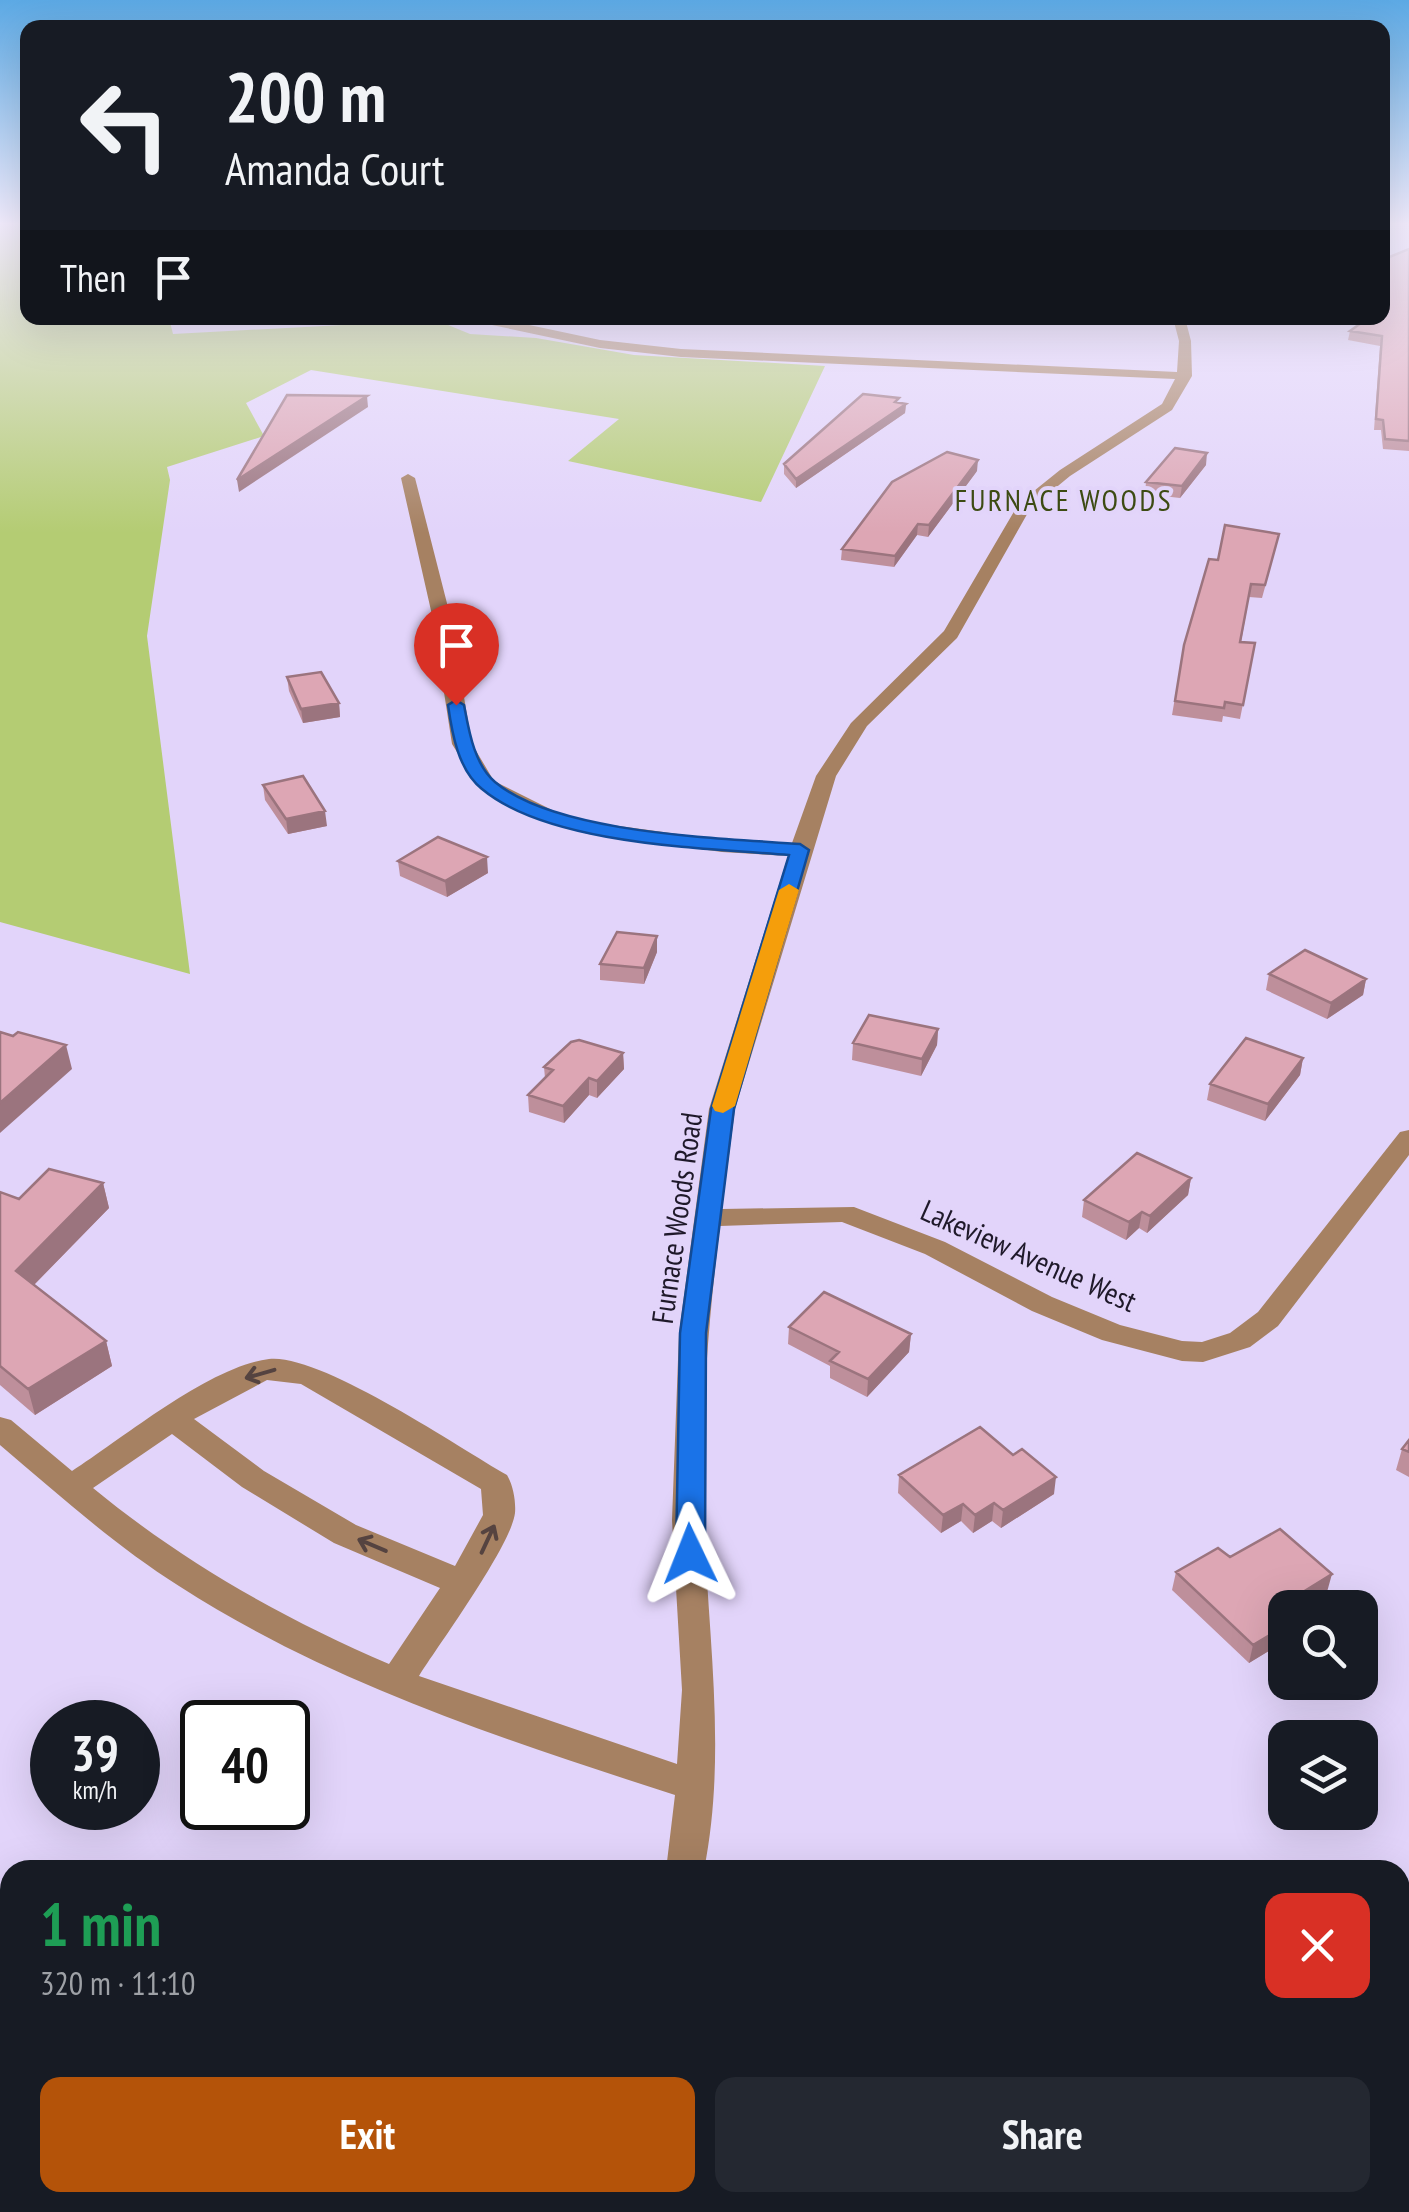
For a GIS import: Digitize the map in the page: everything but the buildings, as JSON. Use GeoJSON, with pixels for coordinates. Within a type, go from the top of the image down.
{"type":"FeatureCollection","features":[{"type":"Feature","properties":{"kind":"street"},"geometry":{"type":"LineString","coordinates":[[516,326],[600,344],[681,353],[1186,376],[1180,326]]}},
{"type":"Feature","properties":{"kind":"street","name":"Furnace Woods Road"},"geometry":{"type":"LineString","coordinates":[[687,1860],[698,1690],[688,1520],[693,1333],[722,1109],[800,850],[826,776],[860,723],[951,634],[1024,506],[1065,472],[1167,407],[1186,376]]}},
{"type":"Feature","properties":{"kind":"street"},"geometry":{"type":"LineString","coordinates":[[408,478],[440,611],[462,744],[487,785],[549,816],[588,828],[722,846],[800,850]]}},
{"type":"Feature","properties":{"kind":"street","name":"Lakeview Avenue West"},"geometry":{"type":"LineString","coordinates":[[708,1218],[844,1213],[921,1242],[1042,1304],[1112,1332],[1182,1352],[1203,1352],[1240,1340],[1268,1320],[1409,1138]]}},
{"type":"Feature","properties":{"kind":"street"},"geometry":{"type":"LineString","coordinates":[[70,1488],[253,1374],[288,1369],[496,1483],[499,1515],[462,1583],[397,1680]]}},
{"type":"Feature","properties":{"kind":"street"},"geometry":{"type":"LineString","coordinates":[[174,1420],[253,1478],[345,1534],[462,1583]]}},
{"type":"Feature","properties":{"kind":"street"},"geometry":{"type":"LineString","coordinates":[[0,1428],[70,1488],[191,1578],[280,1629],[507,1726],[693,1785]]}},
{"type":"Feature","properties":{"kind":"green space"},"geometry":{"type":"Polygon","coordinates":[[[0,326],[171,326],[173,334],[319,326],[451,326],[470,334],[536,338],[634,355],[825,366],[761,502],[568,461],[619,419],[311,370],[246,403],[264,436],[167,467],[170,480],[147,636],[190,974],[0,922],[0,326]]]}},
{"type":"Feature","properties":{"kind":"slow traffic"},"geometry":{"type":"LineString","coordinates":[[723,1106],[789,890]]}},
{"type":"Feature","properties":{"kind":"district","name":"FURNACE WOODS"},"geometry":{"type":"Point","coordinates":[1064,499]}},
{"type":"Feature","properties":{"kind":"route"},"geometry":{"type":"LineString","coordinates":[[456,705],[462,744],[487,785],[549,816],[588,828],[647,838],[800,850],[722,1109],[693,1333],[690,1554]]}}]}
